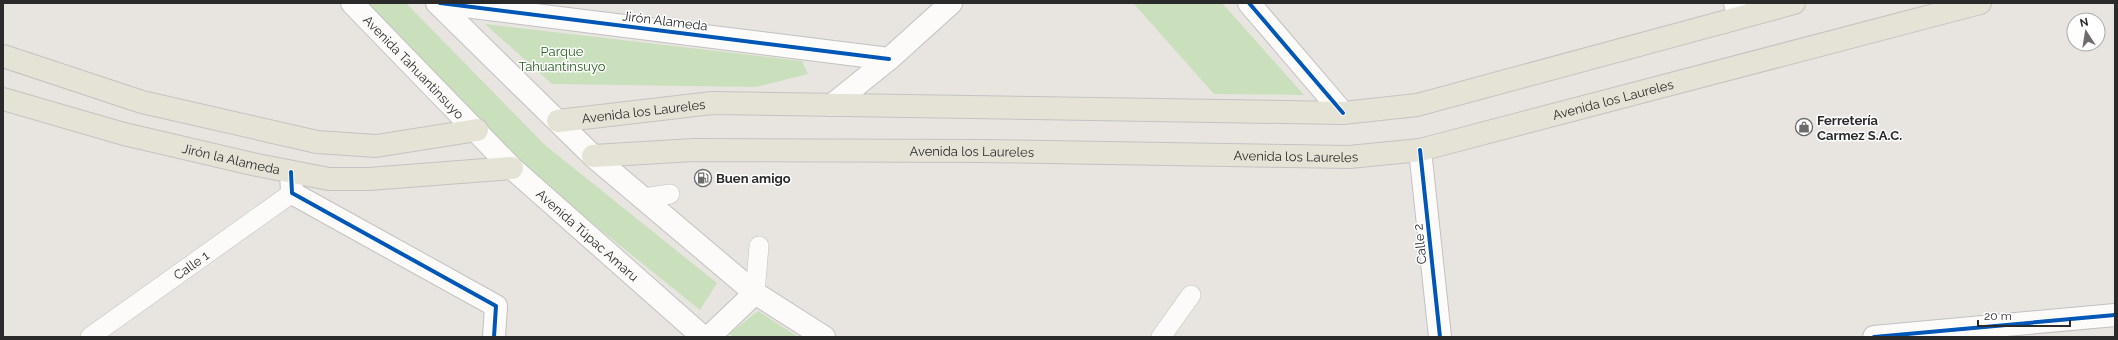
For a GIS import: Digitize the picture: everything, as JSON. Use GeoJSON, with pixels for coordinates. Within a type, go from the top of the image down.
{"type":"FeatureCollection","features":[{"type":"Feature","properties":{"kind":"main road","name":"Avenida los Laureles"},"geometry":{"type":"LineString","coordinates":[[558,121],[712,104],[1343,113],[1417,105],[1737,10],[1794,3]]}},
{"type":"Feature","properties":{"kind":"main road","name":"Avenida los Laureles"},"geometry":{"type":"LineString","coordinates":[[593,156],[694,150],[725,150],[974,151],[1349,157],[1420,150],[1980,3]]}},
{"type":"Feature","properties":{"kind":"main road"},"geometry":{"type":"LineString","coordinates":[[3,56],[142,102],[317,142],[376,146],[477,130]]}},
{"type":"Feature","properties":{"kind":"main road","name":"Jirón la Alameda"},"geometry":{"type":"LineString","coordinates":[[3,99],[124,134],[291,172],[329,179],[369,179],[512,168]]}},
{"type":"Feature","properties":{"kind":"street","name":"Avenida Tahuantinsuyo"},"geometry":{"type":"LineString","coordinates":[[352,3],[477,130]]}},
{"type":"Feature","properties":{"kind":"street"},"geometry":{"type":"LineString","coordinates":[[437,3],[593,156],[755,293],[824,337]]}},
{"type":"Feature","properties":{"kind":"street","name":"Jirón Alameda"},"geometry":{"type":"LineString","coordinates":[[440,3],[889,59]]}},
{"type":"Feature","properties":{"kind":"street"},"geometry":{"type":"LineString","coordinates":[[832,105],[889,59],[951,3]]}},
{"type":"Feature","properties":{"kind":"street"},"geometry":{"type":"LineString","coordinates":[[1249,3],[1343,113]]}},
{"type":"Feature","properties":{"kind":"street","name":"Avenida Túpac Amaru"},"geometry":{"type":"LineString","coordinates":[[477,130],[512,168],[703,337]]}},
{"type":"Feature","properties":{"kind":"street","name":"Calle 2"},"geometry":{"type":"LineString","coordinates":[[1420,150],[1440,337]]}},
{"type":"Feature","properties":{"kind":"street"},"geometry":{"type":"LineString","coordinates":[[291,172],[292,193],[496,306],[494,337]]}},
{"type":"Feature","properties":{"kind":"street"},"geometry":{"type":"LineString","coordinates":[[709,337],[755,293]]}},
{"type":"Feature","properties":{"kind":"street"},"geometry":{"type":"LineString","coordinates":[[1874,337],[2115,314]]}},
{"type":"Feature","properties":{"kind":"lane","name":"Calle 1"},"geometry":{"type":"LineString","coordinates":[[90,337],[292,193]]}},
{"type":"Feature","properties":{"kind":"lane"},"geometry":{"type":"LineString","coordinates":[[644,198],[670,194]]}},
{"type":"Feature","properties":{"kind":"lane"},"geometry":{"type":"LineString","coordinates":[[755,293],[759,246]]}},
{"type":"Feature","properties":{"kind":"lane"},"geometry":{"type":"LineString","coordinates":[[1161,337],[1191,296]]}},
{"type":"Feature","properties":{"kind":"green space"},"geometry":{"type":"Polygon","coordinates":[[[359,3],[406,3],[545,145],[717,283],[700,310],[525,169],[359,3]]]}},
{"type":"Feature","properties":{"kind":"green space"},"geometry":{"type":"Polygon","coordinates":[[[1133,3],[1222,3],[1304,95],[1214,94],[1133,3]]]}},
{"type":"Feature","properties":{"kind":"green space","name":"Parque Tahuantinsuyo"},"geometry":{"type":"Polygon","coordinates":[[[485,24],[802,61],[808,74],[756,87],[552,84],[485,24]]]}},
{"type":"Feature","properties":{"kind":"green space"},"geometry":{"type":"Polygon","coordinates":[[[758,311],[798,337],[734,337],[729,334],[758,311]]]}},
{"type":"Feature","properties":{"kind":"cycle path"},"geometry":{"type":"LineString","coordinates":[[440,3],[889,59]]}},
{"type":"Feature","properties":{"kind":"cycle path"},"geometry":{"type":"LineString","coordinates":[[1249,3],[1343,113]]}},
{"type":"Feature","properties":{"kind":"cycle path"},"geometry":{"type":"LineString","coordinates":[[1420,150],[1440,337]]}},
{"type":"Feature","properties":{"kind":"cycle path"},"geometry":{"type":"LineString","coordinates":[[291,172],[292,193],[496,306],[494,337]]}},
{"type":"Feature","properties":{"kind":"cycle path"},"geometry":{"type":"LineString","coordinates":[[1874,337],[2115,315]]}},
{"type":"Feature","properties":{"kind":"place","name":"Ferretería Carmez S.A.C."},"geometry":{"type":"Point","coordinates":[1804,127]}},
{"type":"Feature","properties":{"kind":"place","name":"Buen amigo"},"geometry":{"type":"Point","coordinates":[703,178]}}]}
